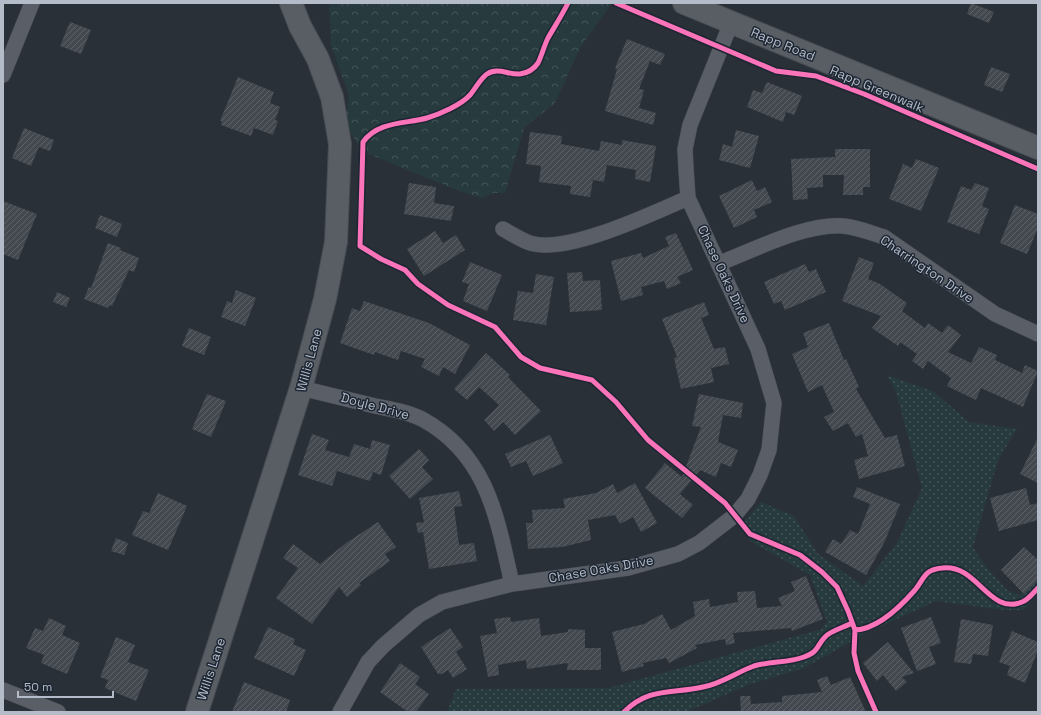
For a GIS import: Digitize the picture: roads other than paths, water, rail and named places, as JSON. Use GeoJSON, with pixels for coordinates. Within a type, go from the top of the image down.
{"type":"FeatureCollection","features":[{"type":"Feature","properties":{"kind":"street"},"geometry":{"type":"LineString","coordinates":[[3,75],[32,3]]}},
{"type":"Feature","properties":{"kind":"street","name":"Willis Lane"},"geometry":{"type":"LineString","coordinates":[[197,712],[301,388],[325,299],[336,242],[340,144],[332,97],[318,58],[300,26],[291,3]]}},
{"type":"Feature","properties":{"kind":"street","name":"Rapp Road"},"geometry":{"type":"LineString","coordinates":[[684,3],[1038,148]]}},
{"type":"Feature","properties":{"kind":"street","name":"Chase Oaks Drive"},"geometry":{"type":"LineString","coordinates":[[340,712],[368,662],[382,646],[419,615],[442,602],[512,584],[628,568],[678,554],[699,543],[734,516],[748,499],[760,475],[769,450],[774,402],[758,349],[720,263],[688,198],[685,149],[690,125],[730,23]]}},
{"type":"Feature","properties":{"kind":"street"},"geometry":{"type":"LineString","coordinates":[[503,229],[531,244],[556,245],[600,234],[688,198]]}},
{"type":"Feature","properties":{"kind":"street","name":"Charrington Drive"},"geometry":{"type":"LineString","coordinates":[[720,263],[808,230],[843,226],[884,237],[995,314],[1038,334]]}},
{"type":"Feature","properties":{"kind":"street","name":"Doyle Drive"},"geometry":{"type":"LineString","coordinates":[[301,388],[401,412],[422,419],[456,445],[481,478],[491,500],[512,584]]}},
{"type":"Feature","properties":{"kind":"street"},"geometry":{"type":"LineString","coordinates":[[3,690],[58,712]]}}]}
